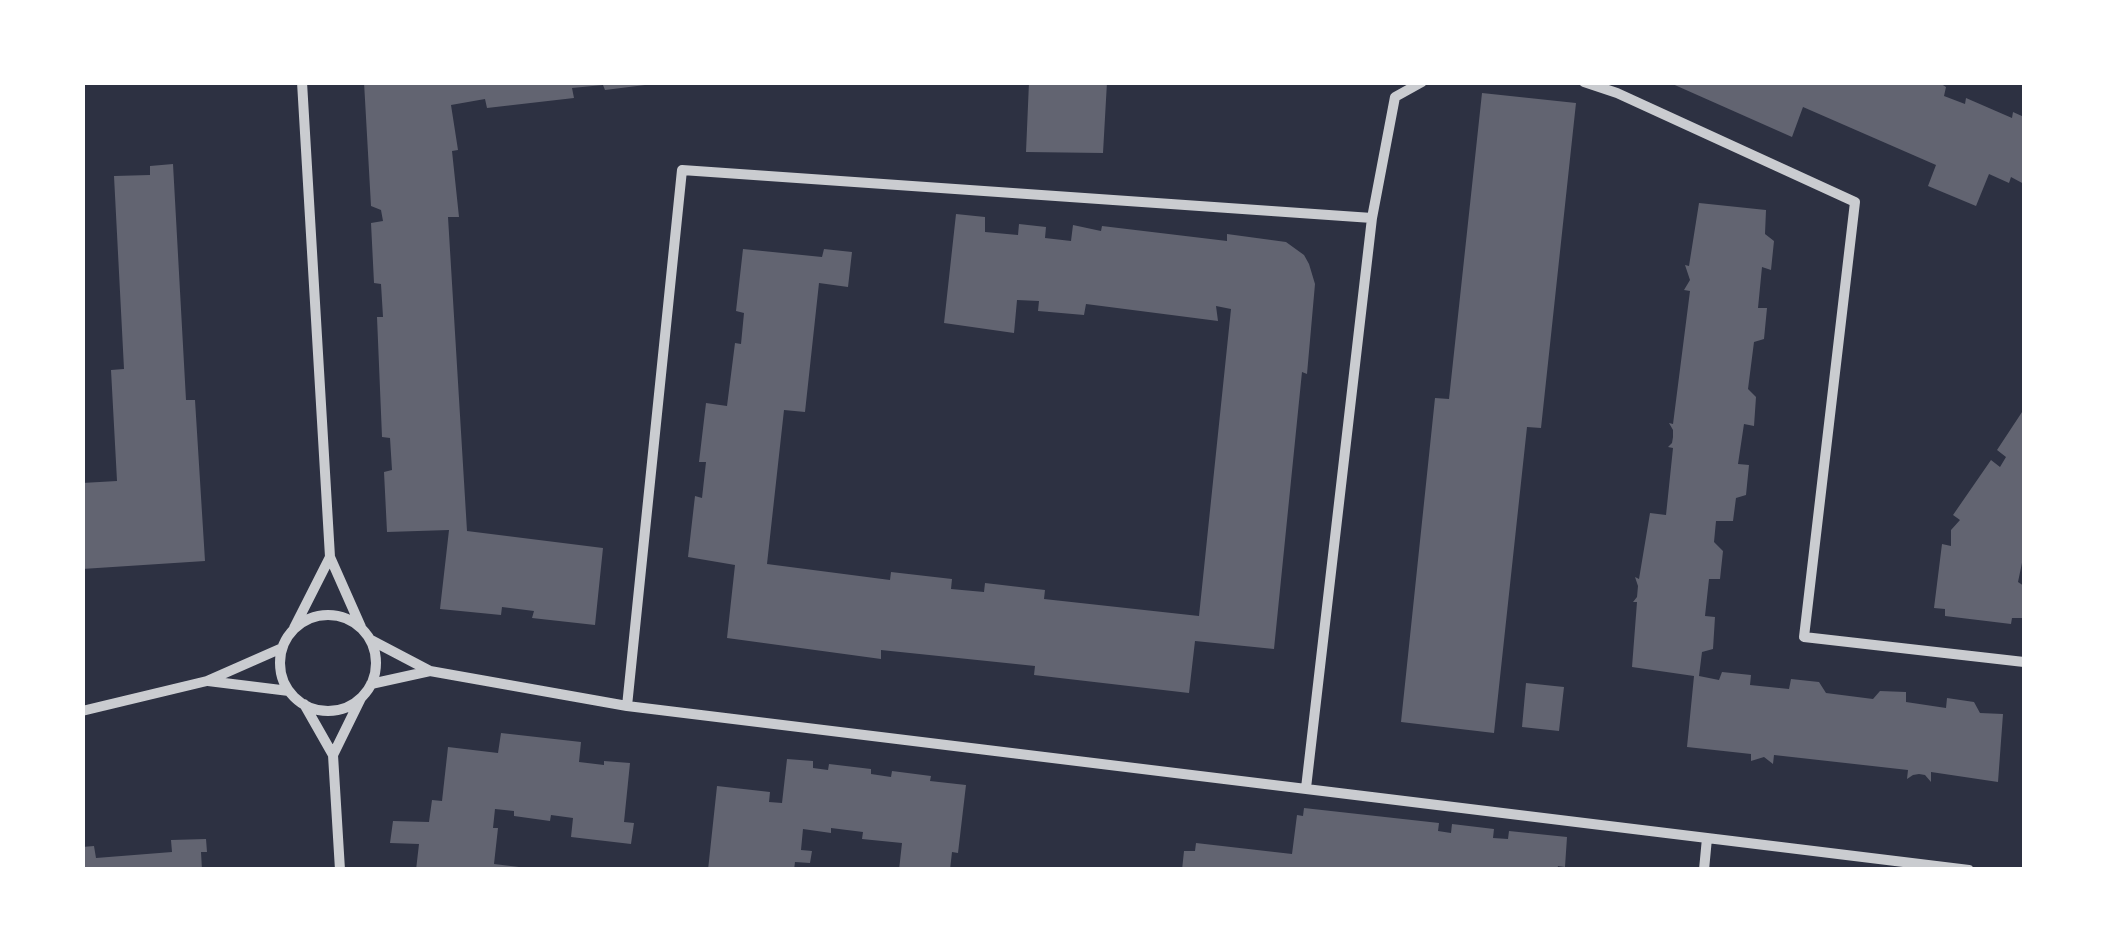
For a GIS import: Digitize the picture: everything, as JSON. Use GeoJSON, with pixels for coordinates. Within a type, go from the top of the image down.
{"type":"FeatureCollection","features":[{"type":"Feature","properties":{"kind":"street"},"geometry":{"type":"LineString","coordinates":[[1306,788],[1372,218],[1395,97],[1422,82]]}},
{"type":"Feature","properties":{"kind":"street"},"geometry":{"type":"LineString","coordinates":[[1584,82],[1617,93],[1855,202],[1804,637],[2024,662]]}},
{"type":"Feature","properties":{"kind":"street"},"geometry":{"type":"LineString","coordinates":[[302,83],[330,557],[371,640],[376,670],[333,756]]}},
{"type":"Feature","properties":{"kind":"street"},"geometry":{"type":"LineString","coordinates":[[627,706],[682,170],[1372,218]]}},
{"type":"Feature","properties":{"kind":"street"},"geometry":{"type":"LineString","coordinates":[[330,557],[282,648],[280,662],[289,690],[304,704],[333,756],[340,870]]}},
{"type":"Feature","properties":{"kind":"street"},"geometry":{"type":"LineString","coordinates":[[292,630],[304,621],[334,614],[362,627]]}},
{"type":"Feature","properties":{"kind":"street"},"geometry":{"type":"LineString","coordinates":[[371,640],[430,671],[627,706],[1970,870]]}},
{"type":"Feature","properties":{"kind":"street"},"geometry":{"type":"LineString","coordinates":[[82,711],[207,681],[282,648]]}},
{"type":"Feature","properties":{"kind":"street"},"geometry":{"type":"LineString","coordinates":[[371,684],[430,671]]}},
{"type":"Feature","properties":{"kind":"street"},"geometry":{"type":"LineString","coordinates":[[207,681],[289,690]]}},
{"type":"Feature","properties":{"kind":"street"},"geometry":{"type":"LineString","coordinates":[[304,704],[318,710],[334,710],[362,697]]}},
{"type":"Feature","properties":{"kind":"street"},"geometry":{"type":"LineString","coordinates":[[1704,870],[1707,838]]}},
{"type":"Feature","properties":{"kind":"building"},"geometry":{"type":"Polygon","coordinates":[[[364,82],[645,82],[605,90],[603,85],[572,88],[574,98],[487,108],[485,99],[451,105],[458,150],[452,151],[459,217],[448,217],[467,531],[603,548],[595,625],[532,618],[534,611],[502,607],[501,615],[440,609],[449,530],[387,532],[384,472],[392,470],[390,438],[382,437],[377,317],[383,317],[381,284],[374,283],[371,223],[383,221],[381,210],[371,206],[364,82]]]}},
{"type":"Feature","properties":{"kind":"building"},"geometry":{"type":"Polygon","coordinates":[[[1029,82],[1107,82],[1103,153],[1026,152],[1029,82]]]}},
{"type":"Feature","properties":{"kind":"building"},"geometry":{"type":"Polygon","coordinates":[[[1668,82],[1938,82],[1946,87],[1944,96],[1965,104],[1966,98],[2012,118],[2013,112],[2024,117],[2024,184],[2011,177],[2009,183],[1989,174],[1976,206],[1928,186],[1936,165],[1803,107],[1792,137],[1668,82]]]}},
{"type":"Feature","properties":{"kind":"building"},"geometry":{"type":"Polygon","coordinates":[[[1482,93],[1576,103],[1541,428],[1527,427],[1494,733],[1401,722],[1435,398],[1449,399],[1482,93]]]}},
{"type":"Feature","properties":{"kind":"building"},"geometry":{"type":"Polygon","coordinates":[[[173,164],[186,400],[195,400],[205,561],[82,569],[82,483],[117,481],[111,370],[124,369],[114,176],[150,175],[150,166],[173,164]]]}},
{"type":"Feature","properties":{"kind":"building"},"geometry":{"type":"Polygon","coordinates":[[[1699,203],[1766,210],[1765,234],[1774,241],[1771,270],[1762,267],[1758,308],[1767,308],[1764,339],[1754,342],[1748,389],[1756,397],[1754,426],[1744,424],[1738,464],[1749,465],[1746,495],[1736,498],[1733,521],[1716,521],[1714,542],[1723,551],[1720,579],[1709,579],[1705,616],[1715,617],[1713,649],[1702,652],[1699,676],[1719,680],[1722,672],[1751,675],[1750,685],[1789,689],[1791,679],[1819,682],[1826,693],[1873,699],[1880,691],[1906,692],[1906,702],[1946,708],[1947,698],[1974,702],[1980,713],[2003,714],[1998,782],[1931,772],[1931,782],[1919,774],[1907,779],[1908,770],[1774,755],[1773,764],[1764,757],[1751,761],[1751,754],[1687,747],[1694,676],[1632,667],[1637,602],[1633,602],[1638,586],[1635,577],[1639,579],[1650,513],[1666,515],[1673,448],[1668,447],[1673,437],[1669,423],[1673,424],[1690,291],[1684,290],[1690,280],[1685,265],[1689,266],[1699,203]]]}},
{"type":"Feature","properties":{"kind":"building"},"geometry":{"type":"Polygon","coordinates":[[[956,214],[985,217],[985,232],[1018,235],[1019,224],[1046,227],[1045,238],[1071,241],[1073,225],[1101,231],[1102,226],[1227,241],[1227,234],[1286,242],[1304,255],[1315,284],[1307,374],[1302,372],[1274,649],[1195,641],[1189,693],[1034,675],[1035,666],[881,650],[881,659],[727,638],[735,565],[688,557],[695,496],[702,498],[706,462],[699,462],[706,403],[727,406],[735,343],[741,344],[744,313],[736,311],[743,249],[822,257],[824,249],[852,252],[848,287],[819,283],[805,412],[784,410],[767,564],[890,580],[891,572],[952,579],[951,589],[984,592],[985,583],[1045,590],[1044,599],[1199,616],[1231,309],[1216,306],[1218,321],[1086,304],[1084,315],[1038,311],[1039,301],[1017,300],[1014,333],[944,323],[956,214]]]}},
{"type":"Feature","properties":{"kind":"building"},"geometry":{"type":"Polygon","coordinates":[[[2024,409],[2024,553],[2018,582],[2024,586],[2023,618],[2012,618],[2011,624],[1945,616],[1945,609],[1934,608],[1942,544],[1951,546],[1951,530],[1960,520],[1953,515],[1991,460],[2000,467],[2006,457],[1997,450],[2024,409]]]}},
{"type":"Feature","properties":{"kind":"building"},"geometry":{"type":"Polygon","coordinates":[[[1526,683],[1564,687],[1559,731],[1522,727],[1526,683]]]}},
{"type":"Feature","properties":{"kind":"building"},"geometry":{"type":"Polygon","coordinates":[[[501,733],[581,742],[579,762],[630,763],[624,822],[634,823],[631,844],[571,837],[573,818],[551,815],[550,821],[495,809],[493,828],[498,828],[494,864],[519,870],[416,870],[419,844],[390,843],[393,821],[429,822],[432,800],[442,801],[448,747],[498,753],[501,733]]]}},
{"type":"Feature","properties":{"kind":"building"},"geometry":{"type":"Polygon","coordinates":[[[787,759],[813,761],[813,768],[828,770],[829,764],[871,769],[871,774],[891,777],[892,771],[966,785],[958,853],[952,852],[950,870],[899,870],[902,843],[862,839],[863,832],[831,828],[831,833],[803,829],[801,850],[812,851],[810,863],[795,862],[794,870],[708,870],[717,786],[770,792],[769,802],[782,803],[787,759]]]}},
{"type":"Feature","properties":{"kind":"building"},"geometry":{"type":"Polygon","coordinates":[[[1304,808],[1439,823],[1438,831],[1451,833],[1452,824],[1494,829],[1493,838],[1508,839],[1509,831],[1567,837],[1565,867],[1182,870],[1184,851],[1195,851],[1196,843],[1292,854],[1297,815],[1303,816],[1304,808]]]}},
{"type":"Feature","properties":{"kind":"building"},"geometry":{"type":"Polygon","coordinates":[[[206,839],[207,852],[201,852],[202,870],[82,870],[82,847],[94,846],[96,858],[172,852],[171,840],[206,839]]]}}]}
